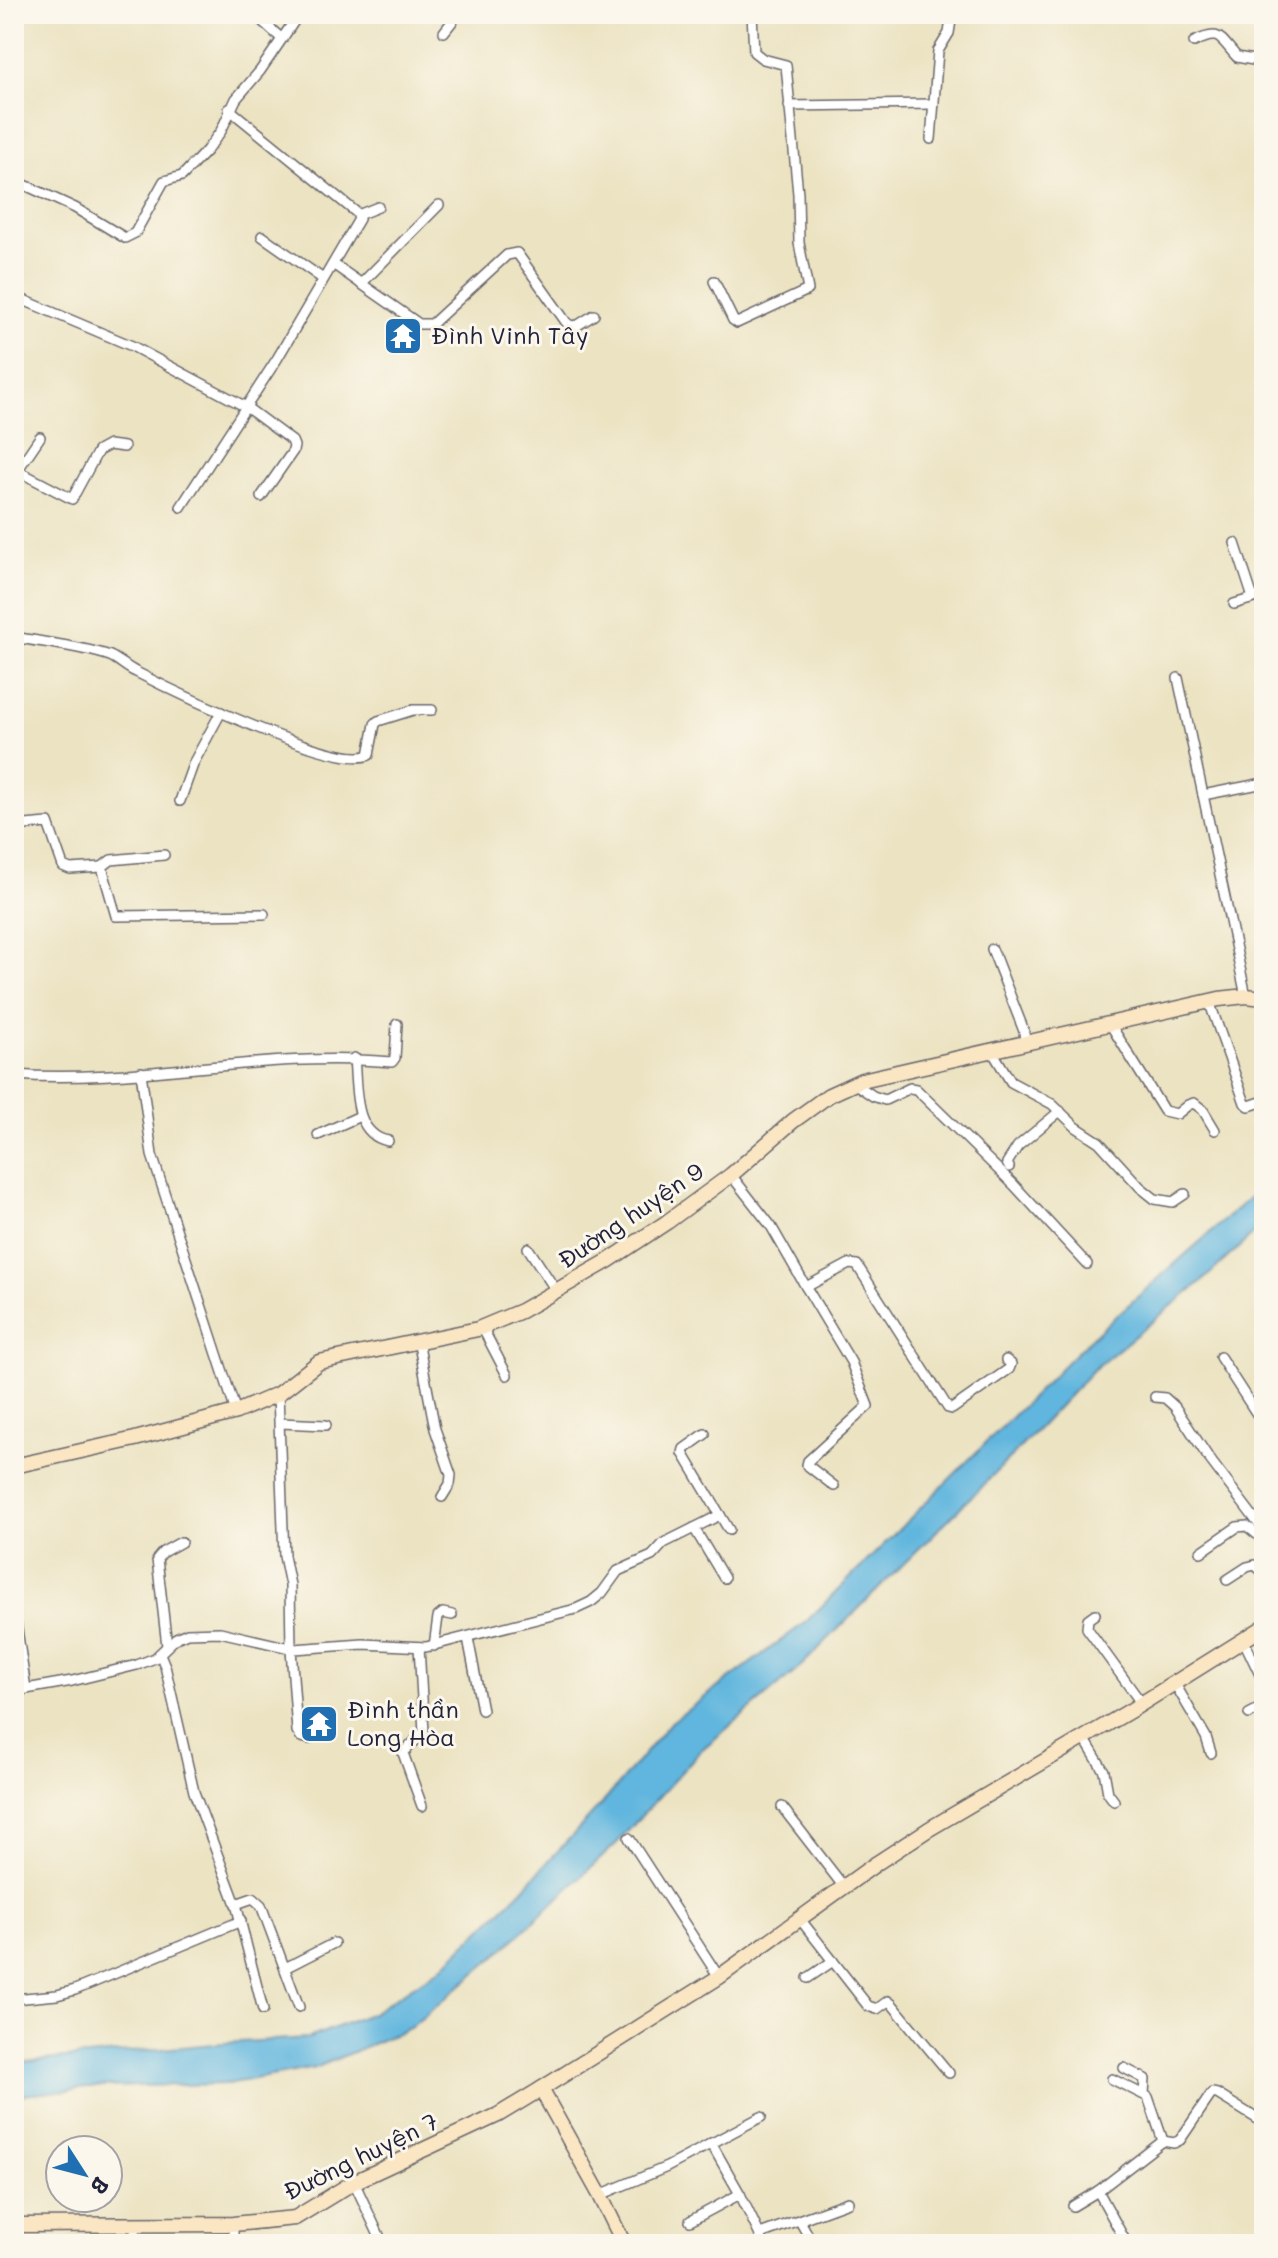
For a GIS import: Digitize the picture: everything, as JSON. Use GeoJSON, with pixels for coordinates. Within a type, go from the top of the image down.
{"type":"FeatureCollection","features":[{"type":"Feature","properties":{"kind":"street"},"geometry":{"type":"LineString","coordinates":[[254,14],[281,38]]}},
{"type":"Feature","properties":{"kind":"street"},"geometry":{"type":"LineString","coordinates":[[14,180],[75,208],[125,238],[135,233],[164,181],[182,176],[207,150],[221,131],[229,109],[260,71],[299,14]]}},
{"type":"Feature","properties":{"kind":"street"},"geometry":{"type":"LineString","coordinates":[[444,32],[458,14]]}},
{"type":"Feature","properties":{"kind":"street"},"geometry":{"type":"LineString","coordinates":[[714,281],[737,323],[808,290],[799,243],[798,194],[786,65],[763,59],[754,52],[752,14]]}},
{"type":"Feature","properties":{"kind":"street"},"geometry":{"type":"LineString","coordinates":[[931,139],[938,51],[949,33],[952,14]]}},
{"type":"Feature","properties":{"kind":"street"},"geometry":{"type":"LineString","coordinates":[[1194,42],[1210,35],[1218,36],[1237,57],[1264,62]]}},
{"type":"Feature","properties":{"kind":"street"},"geometry":{"type":"LineString","coordinates":[[789,106],[934,104]]}},
{"type":"Feature","properties":{"kind":"street"},"geometry":{"type":"LineString","coordinates":[[229,109],[358,215]]}},
{"type":"Feature","properties":{"kind":"street"},"geometry":{"type":"LineString","coordinates":[[361,284],[439,205]]}},
{"type":"Feature","properties":{"kind":"street"},"geometry":{"type":"LineString","coordinates":[[358,215],[378,207]]}},
{"type":"Feature","properties":{"kind":"street"},"geometry":{"type":"LineString","coordinates":[[181,507],[277,359],[358,222],[358,215]]}},
{"type":"Feature","properties":{"kind":"street"},"geometry":{"type":"LineString","coordinates":[[262,236],[323,279]]}},
{"type":"Feature","properties":{"kind":"street"},"geometry":{"type":"LineString","coordinates":[[333,264],[426,326],[432,324],[507,255],[517,253],[566,322],[571,326],[578,325],[594,315]]}},
{"type":"Feature","properties":{"kind":"street"},"geometry":{"type":"LineString","coordinates":[[14,296],[132,346],[246,407],[292,441],[294,446],[261,497]]}},
{"type":"Feature","properties":{"kind":"street"},"geometry":{"type":"LineString","coordinates":[[40,437],[16,470],[72,499],[103,447],[124,447]]}},
{"type":"Feature","properties":{"kind":"street"},"geometry":{"type":"LineString","coordinates":[[1235,543],[1253,598]]}},
{"type":"Feature","properties":{"kind":"street"},"geometry":{"type":"LineString","coordinates":[[1234,604],[1264,595]]}},
{"type":"Feature","properties":{"kind":"street"},"geometry":{"type":"LineString","coordinates":[[14,637],[111,657],[221,712],[322,750],[360,758],[369,755],[378,721],[413,710],[432,710]]}},
{"type":"Feature","properties":{"kind":"street"},"geometry":{"type":"LineString","coordinates":[[1178,678],[1246,996]]}},
{"type":"Feature","properties":{"kind":"street"},"geometry":{"type":"LineString","coordinates":[[180,801],[194,762],[221,712]]}},
{"type":"Feature","properties":{"kind":"street"},"geometry":{"type":"LineString","coordinates":[[1203,795],[1264,783]]}},
{"type":"Feature","properties":{"kind":"street"},"geometry":{"type":"LineString","coordinates":[[14,826],[43,821],[48,823],[63,866],[70,869],[102,867],[111,860],[164,855]]}},
{"type":"Feature","properties":{"kind":"street"},"geometry":{"type":"LineString","coordinates":[[102,867],[116,916],[264,914]]}},
{"type":"Feature","properties":{"kind":"street"},"geometry":{"type":"LineString","coordinates":[[992,949],[1024,1031],[1025,1044]]}},
{"type":"Feature","properties":{"kind":"street","name":"Đường huyện 9"},"geometry":{"type":"LineString","coordinates":[[14,1466],[236,1412],[278,1394],[319,1362],[482,1327],[521,1311],[608,1261],[731,1175],[793,1121],[829,1095],[854,1083],[1209,1001],[1246,996],[1264,998]]}},
{"type":"Feature","properties":{"kind":"street"},"geometry":{"type":"LineString","coordinates":[[1209,1001],[1245,1103],[1249,1106],[1261,1102]]}},
{"type":"Feature","properties":{"kind":"street"},"geometry":{"type":"LineString","coordinates":[[14,1075],[84,1076],[230,1063],[354,1058],[394,1061],[397,1024]]}},
{"type":"Feature","properties":{"kind":"street"},"geometry":{"type":"LineString","coordinates":[[1110,1024],[1164,1111],[1177,1114],[1194,1103],[1203,1110],[1215,1130]]}},
{"type":"Feature","properties":{"kind":"street"},"geometry":{"type":"LineString","coordinates":[[992,1051],[1011,1082],[1052,1104],[1076,1127],[1094,1137],[1155,1199],[1173,1202],[1185,1194]]}},
{"type":"Feature","properties":{"kind":"street"},"geometry":{"type":"LineString","coordinates":[[354,1058],[360,1116],[373,1136],[388,1141]]}},
{"type":"Feature","properties":{"kind":"street"},"geometry":{"type":"LineString","coordinates":[[141,1072],[152,1155],[236,1412]]}},
{"type":"Feature","properties":{"kind":"street"},"geometry":{"type":"LineString","coordinates":[[854,1083],[885,1100],[910,1088],[916,1089],[1014,1185],[1087,1264]]}},
{"type":"Feature","properties":{"kind":"street"},"geometry":{"type":"LineString","coordinates":[[1009,1167],[1007,1163],[1011,1153],[1060,1111]]}},
{"type":"Feature","properties":{"kind":"street"},"geometry":{"type":"LineString","coordinates":[[318,1135],[360,1116]]}},
{"type":"Feature","properties":{"kind":"street"},"geometry":{"type":"LineString","coordinates":[[731,1175],[771,1226],[851,1362],[868,1406],[808,1461],[811,1470],[834,1486]]}},
{"type":"Feature","properties":{"kind":"street"},"geometry":{"type":"LineString","coordinates":[[528,1248],[557,1292]]}},
{"type":"Feature","properties":{"kind":"street"},"geometry":{"type":"LineString","coordinates":[[806,1287],[849,1264],[857,1265],[950,1409],[1009,1369],[1011,1364],[1006,1360]]}},
{"type":"Feature","properties":{"kind":"street"},"geometry":{"type":"LineString","coordinates":[[482,1327],[507,1375]]}},
{"type":"Feature","properties":{"kind":"street"},"geometry":{"type":"LineString","coordinates":[[418,1340],[435,1429],[451,1475],[450,1484],[442,1497]]}},
{"type":"Feature","properties":{"kind":"street"},"geometry":{"type":"LineString","coordinates":[[1220,1357],[1264,1425]]}},
{"type":"Feature","properties":{"kind":"street"},"geometry":{"type":"LineString","coordinates":[[278,1394],[284,1556],[290,1585],[297,1731],[301,1737],[309,1739]]}},
{"type":"Feature","properties":{"kind":"street"},"geometry":{"type":"LineString","coordinates":[[1155,1397],[1165,1398],[1175,1407],[1264,1531]]}},
{"type":"Feature","properties":{"kind":"street"},"geometry":{"type":"LineString","coordinates":[[280,1423],[326,1425]]}},
{"type":"Feature","properties":{"kind":"street"},"geometry":{"type":"LineString","coordinates":[[705,1434],[683,1453],[729,1530]]}},
{"type":"Feature","properties":{"kind":"street"},"geometry":{"type":"LineString","coordinates":[[14,1691],[137,1665],[160,1654],[187,1633],[201,1631],[220,1632],[291,1649],[361,1644],[419,1647],[468,1638],[591,1602],[618,1571],[652,1556],[664,1543],[720,1515]]}},
{"type":"Feature","properties":{"kind":"street"},"geometry":{"type":"LineString","coordinates":[[1201,1552],[1237,1527],[1247,1526],[1264,1540]]}},
{"type":"Feature","properties":{"kind":"street"},"geometry":{"type":"LineString","coordinates":[[694,1528],[724,1578]]}},
{"type":"Feature","properties":{"kind":"street"},"geometry":{"type":"LineString","coordinates":[[167,1646],[157,1559],[181,1542]]}},
{"type":"Feature","properties":{"kind":"street"},"geometry":{"type":"LineString","coordinates":[[1227,1580],[1255,1565],[1264,1573]]}},
{"type":"Feature","properties":{"kind":"street"},"geometry":{"type":"LineString","coordinates":[[14,1609],[26,1689]]}},
{"type":"Feature","properties":{"kind":"street"},"geometry":{"type":"LineString","coordinates":[[434,1646],[438,1617],[443,1613],[452,1615]]}},
{"type":"Feature","properties":{"kind":"street"},"geometry":{"type":"LineString","coordinates":[[1095,1614],[1088,1619],[1087,1628],[1142,1704]]}},
{"type":"Feature","properties":{"kind":"street","name":"Đường huyện 7"},"geometry":{"type":"LineString","coordinates":[[14,2225],[233,2224],[295,2218],[354,2182],[498,2115],[541,2089],[719,1977],[929,1829],[1142,1704],[1264,1627]]}},
{"type":"Feature","properties":{"kind":"street"},"geometry":{"type":"LineString","coordinates":[[468,1638],[482,1710]]}},
{"type":"Feature","properties":{"kind":"street"},"geometry":{"type":"LineString","coordinates":[[1243,1639],[1264,1683]]}},
{"type":"Feature","properties":{"kind":"street"},"geometry":{"type":"LineString","coordinates":[[419,1647],[424,1732],[403,1753],[422,1806]]}},
{"type":"Feature","properties":{"kind":"street"},"geometry":{"type":"LineString","coordinates":[[160,1654],[194,1792],[236,1904],[263,2010]]}},
{"type":"Feature","properties":{"kind":"street"},"geometry":{"type":"LineString","coordinates":[[1175,1684],[1206,1737],[1211,1753]]}},
{"type":"Feature","properties":{"kind":"street"},"geometry":{"type":"LineString","coordinates":[[1249,1714],[1264,1706]]}},
{"type":"Feature","properties":{"kind":"street"},"geometry":{"type":"LineString","coordinates":[[1084,1738],[1104,1771],[1108,1793],[1114,1801]]}},
{"type":"Feature","properties":{"kind":"street"},"geometry":{"type":"LineString","coordinates":[[782,1807],[844,1887]]}},
{"type":"Feature","properties":{"kind":"street"},"geometry":{"type":"LineString","coordinates":[[629,1838],[719,1977]]}},
{"type":"Feature","properties":{"kind":"street"},"geometry":{"type":"LineString","coordinates":[[236,1904],[253,1898],[258,1900],[299,2007]]}},
{"type":"Feature","properties":{"kind":"street"},"geometry":{"type":"LineString","coordinates":[[800,1919],[868,2006],[877,2009],[888,2001],[892,2004],[949,2073]]}},
{"type":"Feature","properties":{"kind":"street"},"geometry":{"type":"LineString","coordinates":[[14,1999],[75,1990],[241,1921]]}},
{"type":"Feature","properties":{"kind":"street"},"geometry":{"type":"LineString","coordinates":[[285,1968],[334,1943]]}},
{"type":"Feature","properties":{"kind":"street"},"geometry":{"type":"LineString","coordinates":[[808,1978],[833,1961]]}},
{"type":"Feature","properties":{"kind":"street"},"geometry":{"type":"LineString","coordinates":[[1124,2068],[1145,2079],[1144,2094]]}},
{"type":"Feature","properties":{"kind":"street"},"geometry":{"type":"LineString","coordinates":[[1112,2079],[1144,2094],[1152,2105],[1163,2141]]}},
{"type":"Feature","properties":{"kind":"street"},"geometry":{"type":"LineString","coordinates":[[541,2089],[624,2244]]}},
{"type":"Feature","properties":{"kind":"street"},"geometry":{"type":"LineString","coordinates":[[1073,2206],[1098,2191],[1163,2141],[1174,2143],[1180,2140],[1212,2093],[1264,2123]]}},
{"type":"Feature","properties":{"kind":"street"},"geometry":{"type":"LineString","coordinates":[[600,2195],[667,2167],[761,2117]]}},
{"type":"Feature","properties":{"kind":"street"},"geometry":{"type":"LineString","coordinates":[[711,2143],[762,2239],[848,2202]]}},
{"type":"Feature","properties":{"kind":"street"},"geometry":{"type":"LineString","coordinates":[[354,2182],[383,2244]]}},
{"type":"Feature","properties":{"kind":"street"},"geometry":{"type":"LineString","coordinates":[[1098,2191],[1127,2244]]}},
{"type":"Feature","properties":{"kind":"street"},"geometry":{"type":"LineString","coordinates":[[690,2221],[740,2194]]}},
{"type":"Feature","properties":{"kind":"street"},"geometry":{"type":"LineString","coordinates":[[800,2221],[813,2244]]}},
{"type":"Feature","properties":{"kind":"street"},"geometry":{"type":"LineString","coordinates":[[233,2224],[233,2244]]}},
{"type":"Feature","properties":{"kind":"street"},"geometry":{"type":"LineString","coordinates":[[134,2244],[136,2225]]}},
{"type":"Feature","properties":{"kind":"street"},"geometry":{"type":"LineString","coordinates":[[431,2244],[455,2239]]}},
{"type":"Feature","properties":{"kind":"street"},"geometry":{"type":"LineString","coordinates":[[1254,2244],[1264,2239]]}},
{"type":"Feature","properties":{"kind":"water"},"geometry":{"type":"Polygon","coordinates":[[[1264,1185],[1264,1224],[1201,1282],[1093,1370],[1014,1454],[796,1671],[700,1751],[617,1843],[505,1948],[410,2028],[315,2068],[227,2084],[97,2087],[14,2096],[14,2063],[309,2038],[372,2013],[441,1968],[518,1894],[608,1797],[669,1724],[807,1621],[1090,1339],[1264,1185]]]}},
{"type":"Feature","properties":{"kind":"place","name":"Đình Vinh Tây"},"geometry":{"type":"Point","coordinates":[403,336]}},
{"type":"Feature","properties":{"kind":"place","name":"Đình thần Long Hòa"},"geometry":{"type":"Point","coordinates":[319,1724]}}]}
